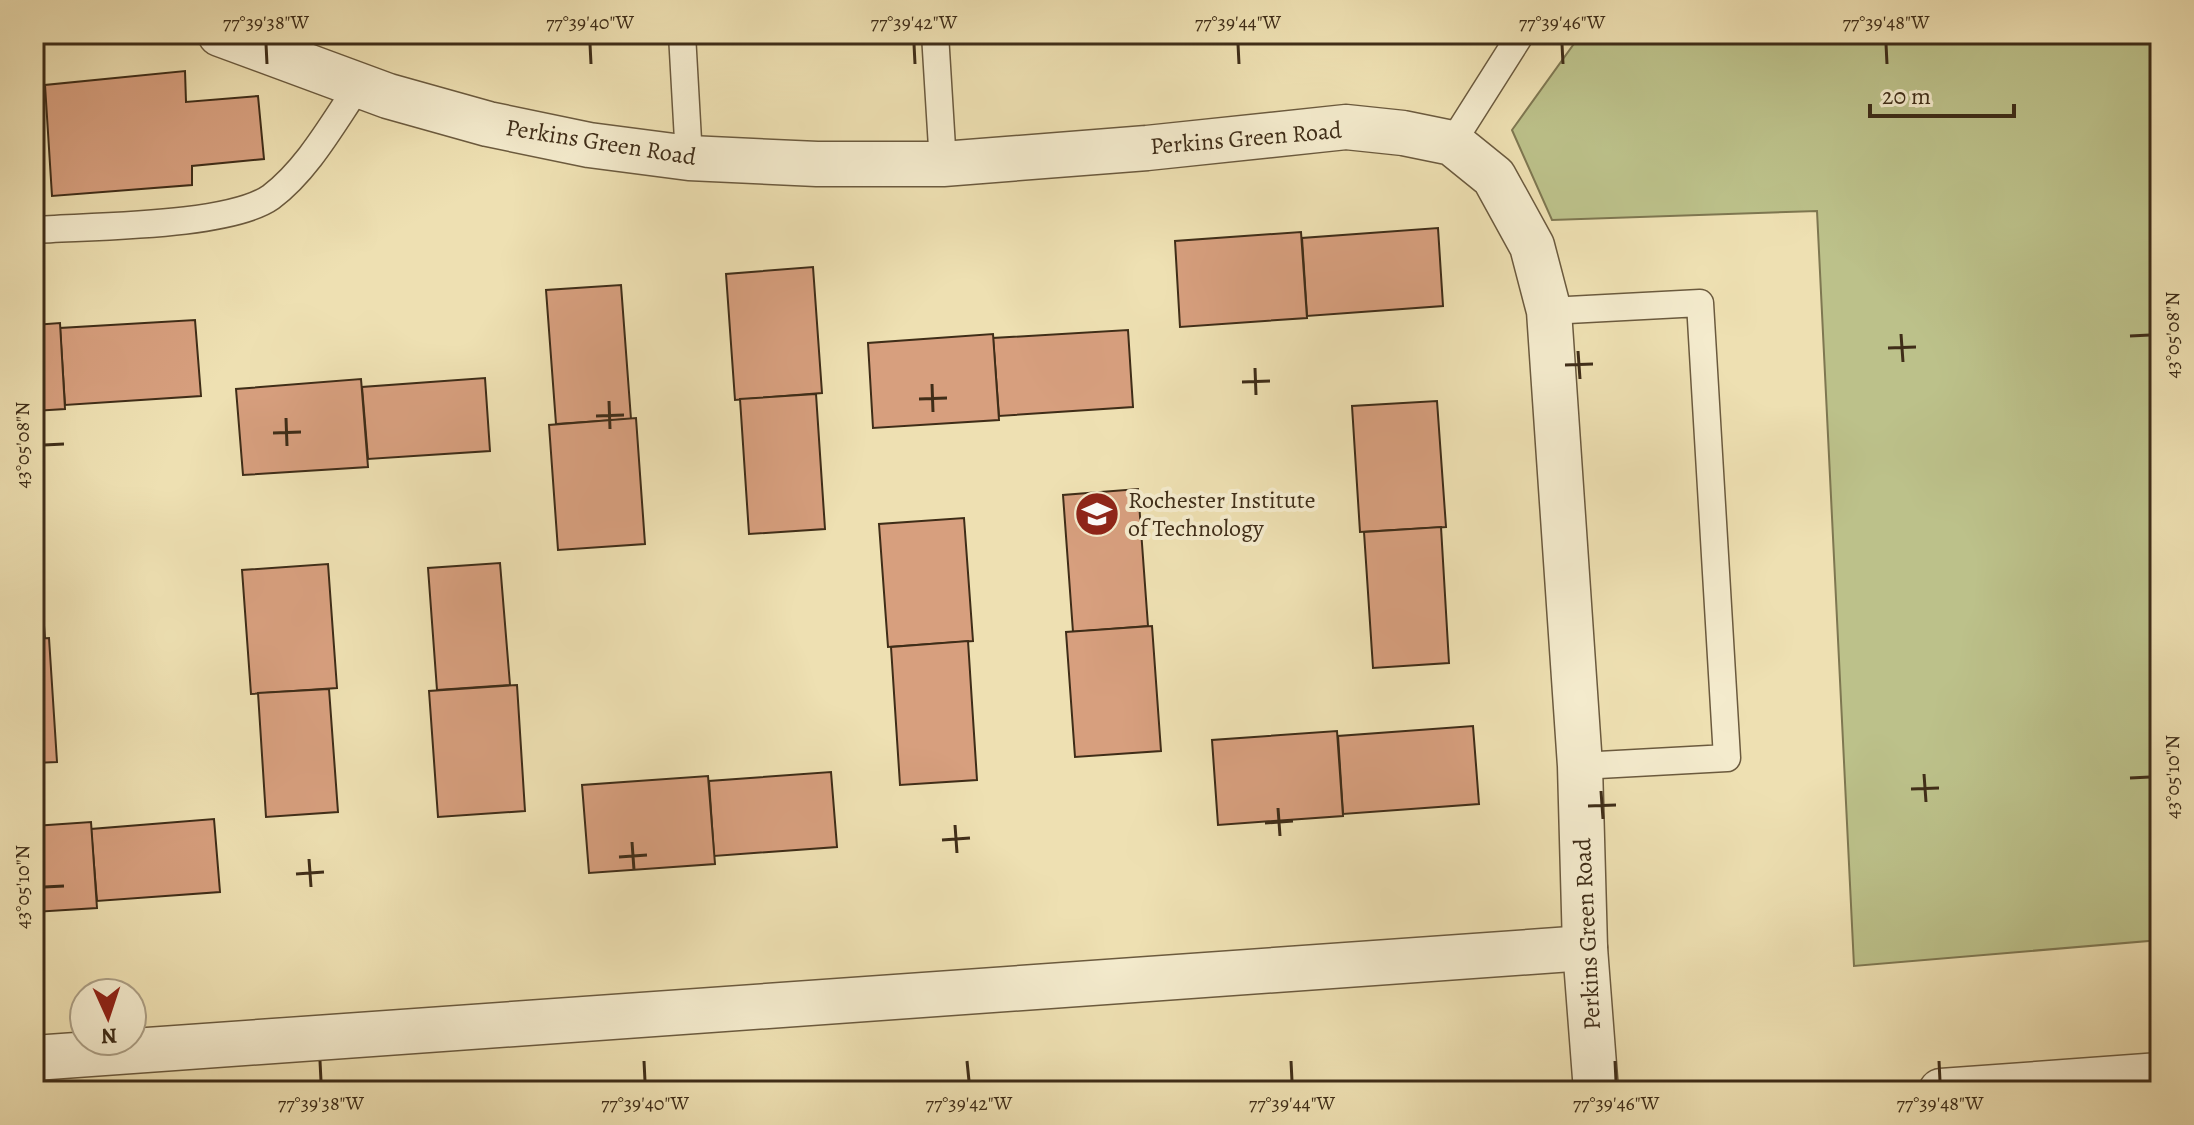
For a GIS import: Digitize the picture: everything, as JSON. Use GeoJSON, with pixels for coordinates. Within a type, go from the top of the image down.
{"type":"FeatureCollection","features":[{"type":"Feature","properties":{"kind":"street","name":"Perkins Green Road"},"geometry":{"type":"LineString","coordinates":[[220,34],[388,96],[488,124],[589,145],[689,158],[817,164],[943,164],[1147,148],[1346,127],[1403,133],[1452,143],[1494,177],[1532,246],[1549,311],[1580,766],[1585,948],[1596,1091]]}},
{"type":"Feature","properties":{"kind":"street"},"geometry":{"type":"LineString","coordinates":[[34,1058],[1585,948]]}},
{"type":"Feature","properties":{"kind":"street"},"geometry":{"type":"LineString","coordinates":[[1941,1091],[2160,1075]]}},
{"type":"Feature","properties":{"kind":"lane"},"geometry":{"type":"LineString","coordinates":[[682,34],[689,158]]}},
{"type":"Feature","properties":{"kind":"lane"},"geometry":{"type":"LineString","coordinates":[[935,34],[943,164]]}},
{"type":"Feature","properties":{"kind":"lane"},"geometry":{"type":"LineString","coordinates":[[1452,143],[1521,34]]}},
{"type":"Feature","properties":{"kind":"lane"},"geometry":{"type":"LineString","coordinates":[[34,230],[206,218],[240,211],[270,197],[303,165],[359,85]]}},
{"type":"Feature","properties":{"kind":"lane"},"geometry":{"type":"LineString","coordinates":[[1549,311],[1700,303],[1727,758],[1580,766]]}},
{"type":"Feature","properties":{"kind":"green space"},"geometry":{"type":"Polygon","coordinates":[[[1581,34],[2160,34],[2160,940],[1854,966],[1817,211],[1552,220],[1512,130],[1581,34]]]}},
{"type":"Feature","properties":{"kind":"building"},"geometry":{"type":"Polygon","coordinates":[[[185,71],[186,102],[258,96],[264,159],[192,166],[192,185],[52,196],[45,85],[185,71]]]}},
{"type":"Feature","properties":{"kind":"building"},"geometry":{"type":"Polygon","coordinates":[[[1438,228],[1443,306],[1307,316],[1302,238],[1438,228]]]}},
{"type":"Feature","properties":{"kind":"building"},"geometry":{"type":"Polygon","coordinates":[[[1301,232],[1307,318],[1180,327],[1175,241],[1301,232]]]}},
{"type":"Feature","properties":{"kind":"building"},"geometry":{"type":"Polygon","coordinates":[[[813,267],[822,393],[735,400],[726,274],[813,267]]]}},
{"type":"Feature","properties":{"kind":"building"},"geometry":{"type":"Polygon","coordinates":[[[621,285],[631,419],[556,424],[546,290],[621,285]]]}},
{"type":"Feature","properties":{"kind":"building"},"geometry":{"type":"Polygon","coordinates":[[[195,320],[201,396],[65,405],[60,328],[195,320]]]}},
{"type":"Feature","properties":{"kind":"building"},"geometry":{"type":"Polygon","coordinates":[[[60,323],[65,409],[34,411],[34,325],[60,323]]]}},
{"type":"Feature","properties":{"kind":"building"},"geometry":{"type":"Polygon","coordinates":[[[1128,330],[1133,407],[999,416],[993,338],[1128,330]]]}},
{"type":"Feature","properties":{"kind":"building"},"geometry":{"type":"Polygon","coordinates":[[[993,334],[999,420],[873,428],[868,343],[993,334]]]}},
{"type":"Feature","properties":{"kind":"building"},"geometry":{"type":"Polygon","coordinates":[[[485,378],[490,451],[368,459],[362,387],[485,378]]]}},
{"type":"Feature","properties":{"kind":"building"},"geometry":{"type":"Polygon","coordinates":[[[361,379],[368,467],[243,475],[236,389],[361,379]]]}},
{"type":"Feature","properties":{"kind":"building"},"geometry":{"type":"Polygon","coordinates":[[[816,394],[825,529],[749,534],[740,399],[816,394]]]}},
{"type":"Feature","properties":{"kind":"building"},"geometry":{"type":"Polygon","coordinates":[[[1437,401],[1446,527],[1360,532],[1352,406],[1437,401]]]}},
{"type":"Feature","properties":{"kind":"building"},"geometry":{"type":"Polygon","coordinates":[[[636,418],[645,544],[558,550],[549,425],[636,418]]]}},
{"type":"Feature","properties":{"kind":"building"},"geometry":{"type":"Polygon","coordinates":[[[1138,489],[1148,626],[1073,632],[1063,495],[1138,489]]]}},
{"type":"Feature","properties":{"kind":"building"},"geometry":{"type":"Polygon","coordinates":[[[34,502],[45,638],[34,639],[34,502]]]}},
{"type":"Feature","properties":{"kind":"building"},"geometry":{"type":"Polygon","coordinates":[[[964,518],[973,641],[888,647],[879,524],[964,518]]]}},
{"type":"Feature","properties":{"kind":"building"},"geometry":{"type":"Polygon","coordinates":[[[1441,527],[1449,663],[1373,668],[1364,532],[1441,527]]]}},
{"type":"Feature","properties":{"kind":"building"},"geometry":{"type":"Polygon","coordinates":[[[500,563],[510,685],[437,690],[428,568],[500,563]]]}},
{"type":"Feature","properties":{"kind":"building"},"geometry":{"type":"Polygon","coordinates":[[[328,564],[337,688],[251,694],[242,570],[328,564]]]}},
{"type":"Feature","properties":{"kind":"building"},"geometry":{"type":"Polygon","coordinates":[[[1152,626],[1161,751],[1075,757],[1066,632],[1152,626]]]}},
{"type":"Feature","properties":{"kind":"building"},"geometry":{"type":"Polygon","coordinates":[[[49,638],[57,762],[34,763],[34,639],[49,638]]]}},
{"type":"Feature","properties":{"kind":"building"},"geometry":{"type":"Polygon","coordinates":[[[968,641],[977,780],[900,785],[891,647],[968,641]]]}},
{"type":"Feature","properties":{"kind":"building"},"geometry":{"type":"Polygon","coordinates":[[[517,685],[525,811],[438,817],[429,691],[517,685]]]}},
{"type":"Feature","properties":{"kind":"building"},"geometry":{"type":"Polygon","coordinates":[[[329,689],[338,812],[266,817],[258,693],[329,689]]]}},
{"type":"Feature","properties":{"kind":"building"},"geometry":{"type":"Polygon","coordinates":[[[1473,726],[1479,804],[1343,814],[1338,736],[1473,726]]]}},
{"type":"Feature","properties":{"kind":"building"},"geometry":{"type":"Polygon","coordinates":[[[1337,731],[1343,816],[1218,825],[1212,740],[1337,731]]]}},
{"type":"Feature","properties":{"kind":"building"},"geometry":{"type":"Polygon","coordinates":[[[831,772],[837,847],[714,856],[709,781],[831,772]]]}},
{"type":"Feature","properties":{"kind":"building"},"geometry":{"type":"Polygon","coordinates":[[[708,776],[715,864],[589,873],[582,785],[708,776]]]}},
{"type":"Feature","properties":{"kind":"building"},"geometry":{"type":"Polygon","coordinates":[[[214,819],[220,892],[97,901],[91,829],[214,819]]]}},
{"type":"Feature","properties":{"kind":"building"},"geometry":{"type":"Polygon","coordinates":[[[91,822],[97,908],[34,912],[34,826],[91,822]]]}},
{"type":"Feature","properties":{"kind":"place","name":"Rochester Institute of Technology"},"geometry":{"type":"Point","coordinates":[1097,514]}}]}
